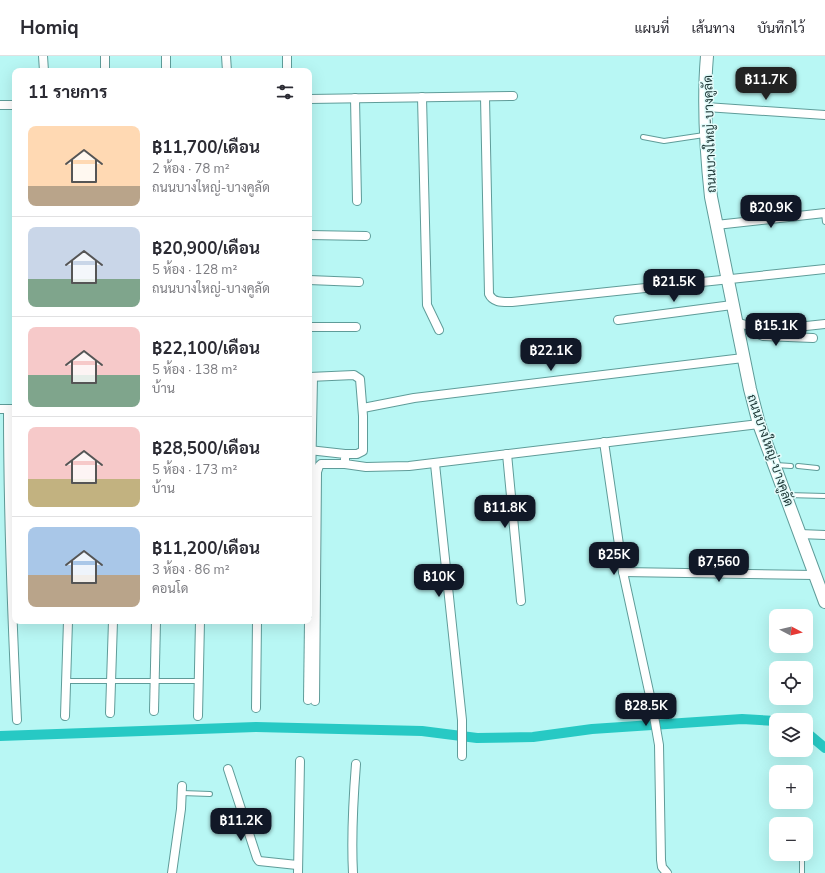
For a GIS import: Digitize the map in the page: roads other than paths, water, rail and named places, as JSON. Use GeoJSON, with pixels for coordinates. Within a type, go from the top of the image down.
{"type":"FeatureCollection","features":[{"type":"Feature","properties":{"kind":"street"},"geometry":{"type":"LineString","coordinates":[[43,56],[44,68]]}},
{"type":"Feature","properties":{"kind":"street"},"geometry":{"type":"LineString","coordinates":[[105,56],[105,68]]}},
{"type":"Feature","properties":{"kind":"street"},"geometry":{"type":"LineString","coordinates":[[166,56],[166,68]]}},
{"type":"Feature","properties":{"kind":"street"},"geometry":{"type":"LineString","coordinates":[[226,56],[226,68]]}},
{"type":"Feature","properties":{"kind":"street"},"geometry":{"type":"LineString","coordinates":[[287,56],[287,68]]}},
{"type":"Feature","properties":{"kind":"street","name":"ถนนบางใหญ่-บางคูลัด"},"geometry":{"type":"LineString","coordinates":[[707,56],[706,107],[708,170],[711,197],[743,358],[759,424],[814,575],[825,601]]}},
{"type":"Feature","properties":{"kind":"street"},"geometry":{"type":"LineString","coordinates":[[312,99],[513,96]]}},
{"type":"Feature","properties":{"kind":"street"},"geometry":{"type":"LineString","coordinates":[[422,97],[427,305],[439,330]]}},
{"type":"Feature","properties":{"kind":"street"},"geometry":{"type":"LineString","coordinates":[[485,97],[489,294],[491,298],[501,302],[512,302],[825,269]]}},
{"type":"Feature","properties":{"kind":"street"},"geometry":{"type":"LineString","coordinates":[[355,98],[357,201]]}},
{"type":"Feature","properties":{"kind":"street"},"geometry":{"type":"LineString","coordinates":[[0,106],[12,105]]}},
{"type":"Feature","properties":{"kind":"street"},"geometry":{"type":"LineString","coordinates":[[706,107],[825,115]]}},
{"type":"Feature","properties":{"kind":"street"},"geometry":{"type":"LineString","coordinates":[[716,225],[824,213]]}},
{"type":"Feature","properties":{"kind":"street"},"geometry":{"type":"LineString","coordinates":[[312,235],[366,236]]}},
{"type":"Feature","properties":{"kind":"street"},"geometry":{"type":"LineString","coordinates":[[312,280],[359,282]]}},
{"type":"Feature","properties":{"kind":"street"},"geometry":{"type":"LineString","coordinates":[[618,320],[732,305]]}},
{"type":"Feature","properties":{"kind":"street"},"geometry":{"type":"LineString","coordinates":[[736,322],[750,327],[769,330],[825,324]]}},
{"type":"Feature","properties":{"kind":"street"},"geometry":{"type":"LineString","coordinates":[[312,327],[356,327]]}},
{"type":"Feature","properties":{"kind":"street"},"geometry":{"type":"LineString","coordinates":[[750,327],[756,333],[763,336],[813,338]]}},
{"type":"Feature","properties":{"kind":"street"},"geometry":{"type":"LineString","coordinates":[[363,408],[414,398],[743,358]]}},
{"type":"Feature","properties":{"kind":"street"},"geometry":{"type":"LineString","coordinates":[[312,377],[354,375],[362,381],[363,451],[357,454],[345,454],[312,450]]}},
{"type":"Feature","properties":{"kind":"street"},"geometry":{"type":"LineString","coordinates":[[8,409],[12,617]]}},
{"type":"Feature","properties":{"kind":"street"},"geometry":{"type":"LineString","coordinates":[[309,624],[312,701],[317,472],[321,464],[345,464],[366,467],[435,464],[759,424]]}},
{"type":"Feature","properties":{"kind":"street"},"geometry":{"type":"LineString","coordinates":[[604,442],[623,572],[652,705],[659,746],[661,860],[662,867],[667,873]]}},
{"type":"Feature","properties":{"kind":"street"},"geometry":{"type":"LineString","coordinates":[[345,454],[345,464]]}},
{"type":"Feature","properties":{"kind":"street"},"geometry":{"type":"LineString","coordinates":[[507,454],[521,601]]}},
{"type":"Feature","properties":{"kind":"street"},"geometry":{"type":"LineString","coordinates":[[435,464],[463,752]]}},
{"type":"Feature","properties":{"kind":"street"},"geometry":{"type":"LineString","coordinates":[[800,534],[825,535]]}},
{"type":"Feature","properties":{"kind":"street"},"geometry":{"type":"LineString","coordinates":[[623,572],[814,575]]}},
{"type":"Feature","properties":{"kind":"street"},"geometry":{"type":"LineString","coordinates":[[12,624],[17,720]]}},
{"type":"Feature","properties":{"kind":"street"},"geometry":{"type":"LineString","coordinates":[[65,716],[68,624]]}},
{"type":"Feature","properties":{"kind":"street"},"geometry":{"type":"LineString","coordinates":[[110,713],[113,624]]}},
{"type":"Feature","properties":{"kind":"street"},"geometry":{"type":"LineString","coordinates":[[154,711],[156,624]]}},
{"type":"Feature","properties":{"kind":"street"},"geometry":{"type":"LineString","coordinates":[[198,716],[200,624]]}},
{"type":"Feature","properties":{"kind":"street"},"geometry":{"type":"LineString","coordinates":[[256,708],[257,624]]}},
{"type":"Feature","properties":{"kind":"street"},"geometry":{"type":"LineString","coordinates":[[228,769],[259,861],[297,869],[300,761]]}},
{"type":"Feature","properties":{"kind":"street"},"geometry":{"type":"LineString","coordinates":[[353,873],[352,820],[356,764]]}},
{"type":"Feature","properties":{"kind":"street"},"geometry":{"type":"LineString","coordinates":[[172,873],[176,854],[181,790]]}},
{"type":"Feature","properties":{"kind":"lane"},"geometry":{"type":"LineString","coordinates":[[643,137],[664,141],[707,135]]}},
{"type":"Feature","properties":{"kind":"lane"},"geometry":{"type":"LineString","coordinates":[[824,213],[825,222]]}},
{"type":"Feature","properties":{"kind":"lane"},"geometry":{"type":"LineString","coordinates":[[774,465],[791,466]]}},
{"type":"Feature","properties":{"kind":"lane"},"geometry":{"type":"LineString","coordinates":[[798,466],[817,468]]}},
{"type":"Feature","properties":{"kind":"lane"},"geometry":{"type":"LineString","coordinates":[[785,495],[825,496]]}},
{"type":"Feature","properties":{"kind":"lane"},"geometry":{"type":"LineString","coordinates":[[66,681],[198,681]]}},
{"type":"Feature","properties":{"kind":"lane"},"geometry":{"type":"LineString","coordinates":[[181,790],[210,794]]}},
{"type":"Feature","properties":{"kind":"lane"},"geometry":{"type":"LineString","coordinates":[[802,861],[802,873]]}},
{"type":"Feature","properties":{"kind":"waterway"},"geometry":{"type":"LineString","coordinates":[[0,736],[256,727],[422,731],[477,738],[533,737],[592,729],[742,719],[769,721]]}},
{"type":"Feature","properties":{"kind":"waterway"},"geometry":{"type":"LineString","coordinates":[[813,738],[825,748]]}}]}
